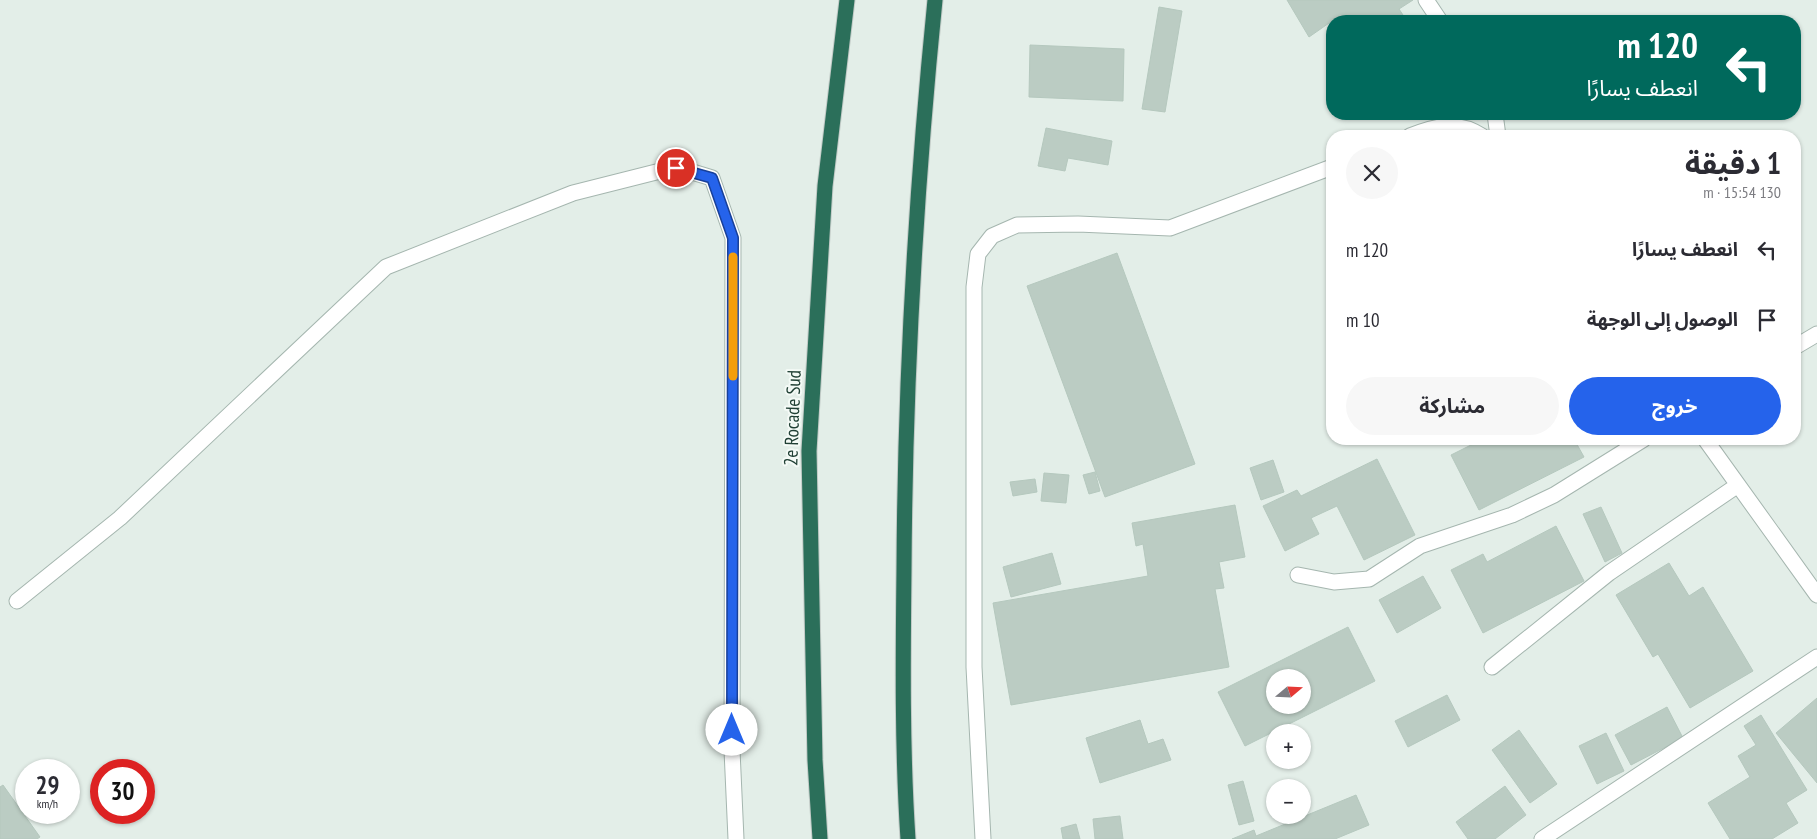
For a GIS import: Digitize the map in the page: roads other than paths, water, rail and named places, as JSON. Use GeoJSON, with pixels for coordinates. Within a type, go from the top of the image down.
{"type":"FeatureCollection","features":[{"type":"Feature","properties":{"kind":"highway","name":"2e Rocade Sud"},"geometry":{"type":"LineString","coordinates":[[820,839],[815,760],[809,451],[825,186],[848,0]]}},
{"type":"Feature","properties":{"kind":"highway"},"geometry":{"type":"LineString","coordinates":[[908,839],[903,685],[904,479],[923,117],[935,0]]}},
{"type":"Feature","properties":{"kind":"street"},"geometry":{"type":"LineString","coordinates":[[1426,0],[1436,15]]}},
{"type":"Feature","properties":{"kind":"street"},"geometry":{"type":"LineString","coordinates":[[1424,130],[1434,126],[1449,125],[1464,127],[1470,130]]}},
{"type":"Feature","properties":{"kind":"street"},"geometry":{"type":"LineString","coordinates":[[17,600],[120,518],[386,267],[573,193],[676,168],[712,178],[733,238],[732,750],[736,839]]}},
{"type":"Feature","properties":{"kind":"street"},"geometry":{"type":"LineString","coordinates":[[983,839],[974,667],[974,286],[978,254],[992,236],[1016,225],[1078,224],[1170,228],[1326,169]]}},
{"type":"Feature","properties":{"kind":"street"},"geometry":{"type":"LineString","coordinates":[[1801,343],[1817,334]]}},
{"type":"Feature","properties":{"kind":"street"},"geometry":{"type":"LineString","coordinates":[[1298,575],[1334,582],[1369,579],[1420,546],[1512,515],[1554,495],[1634,445]]}},
{"type":"Feature","properties":{"kind":"street"},"geometry":{"type":"LineString","coordinates":[[1709,445],[1817,595]]}},
{"type":"Feature","properties":{"kind":"street"},"geometry":{"type":"LineString","coordinates":[[1492,667],[1609,574],[1738,485]]}},
{"type":"Feature","properties":{"kind":"street"},"geometry":{"type":"LineString","coordinates":[[1542,839],[1817,657]]}}]}
